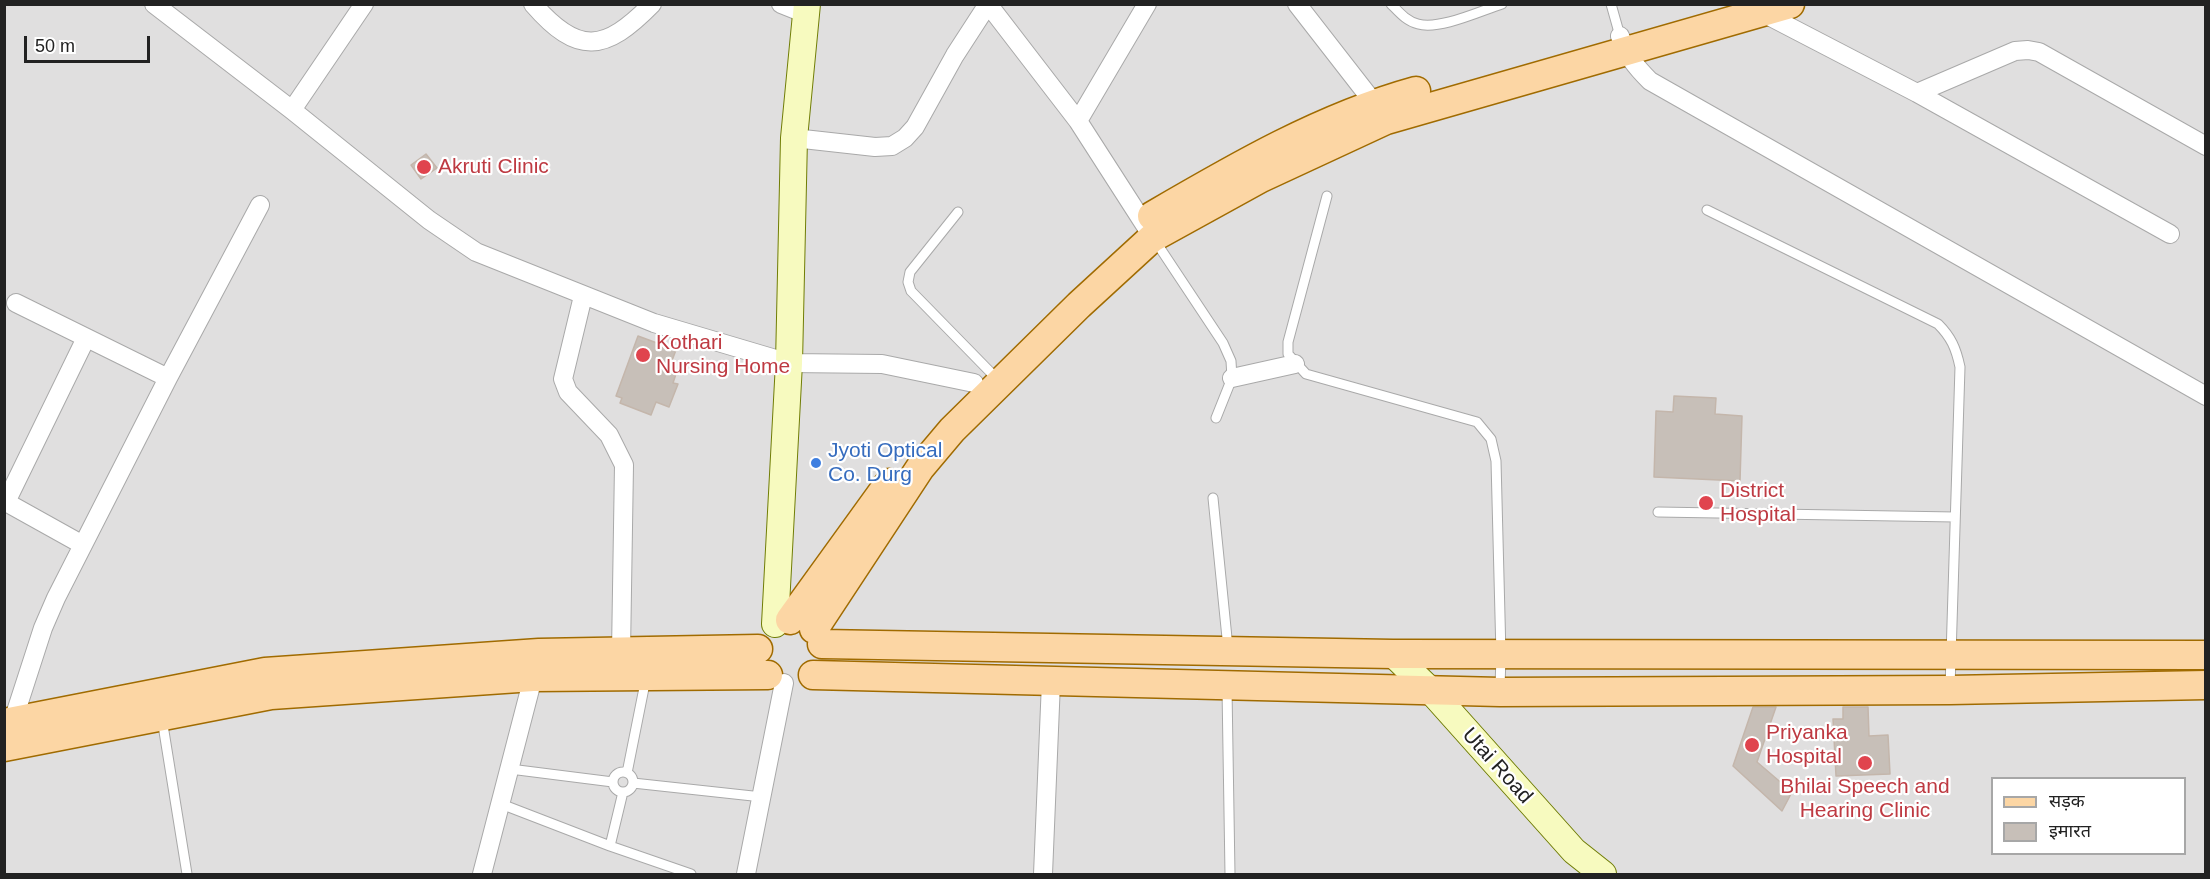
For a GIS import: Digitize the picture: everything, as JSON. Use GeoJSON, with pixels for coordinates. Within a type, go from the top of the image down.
{"type":"FeatureCollection","features":[{"type":"Feature","properties":{"kind":"main road"},"geometry":{"type":"LineString","coordinates":[[1622,44],[1731,4]]}},
{"type":"Feature","properties":{"kind":"main road"},"geometry":{"type":"LineString","coordinates":[[800,629],[936,420],[988,378],[1148,230],[1255,156],[1380,111],[1622,44],[1760,8],[1790,4]]}},
{"type":"Feature","properties":{"kind":"main road"},"geometry":{"type":"LineString","coordinates":[[536,665],[647,676],[776,679],[799,683],[813,675],[822,661],[800,629]]}},
{"type":"Feature","properties":{"kind":"main road"},"geometry":{"type":"LineString","coordinates":[[776,679],[760,663],[758,649],[763,634],[800,629],[1228,651],[1501,655],[2205,655]]}},
{"type":"Feature","properties":{"kind":"main road"},"geometry":{"type":"LineString","coordinates":[[7,735],[268,684],[536,665],[621,652],[758,649]]}},
{"type":"Feature","properties":{"kind":"main road"},"geometry":{"type":"LineString","coordinates":[[813,675],[1431,692],[1950,690],[2205,685]]}},
{"type":"Feature","properties":{"kind":"main road"},"geometry":{"type":"LineString","coordinates":[[7,735],[162,716],[268,684]]}},
{"type":"Feature","properties":{"kind":"street"},"geometry":{"type":"LineString","coordinates":[[154,4],[292,110],[429,220],[476,252],[654,323],[789,363],[882,364],[988,378]]}},
{"type":"Feature","properties":{"kind":"street"},"geometry":{"type":"LineString","coordinates":[[292,110],[364,4]]}},
{"type":"Feature","properties":{"kind":"street"},"geometry":{"type":"LineString","coordinates":[[533,4],[561,32],[596,42],[614,36],[652,4]]}},
{"type":"Feature","properties":{"kind":"street"},"geometry":{"type":"LineString","coordinates":[[781,4],[806,9],[794,138],[789,363],[800,629]]}},
{"type":"Feature","properties":{"kind":"street"},"geometry":{"type":"LineString","coordinates":[[794,138],[875,147],[892,146],[905,138],[915,127],[955,55],[988,4],[1078,121],[1148,230]]}},
{"type":"Feature","properties":{"kind":"street"},"geometry":{"type":"LineString","coordinates":[[1078,121],[1147,4]]}},
{"type":"Feature","properties":{"kind":"street"},"geometry":{"type":"LineString","coordinates":[[1297,4],[1380,111]]}},
{"type":"Feature","properties":{"kind":"street"},"geometry":{"type":"LineString","coordinates":[[1760,8],[2170,234]]}},
{"type":"Feature","properties":{"kind":"street"},"geometry":{"type":"LineString","coordinates":[[1622,44],[1636,67],[1650,81],[2205,396]]}},
{"type":"Feature","properties":{"kind":"street"},"geometry":{"type":"LineString","coordinates":[[1917,93],[2015,51],[2039,52],[2205,146]]}},
{"type":"Feature","properties":{"kind":"street"},"geometry":{"type":"LineString","coordinates":[[7,735],[43,628],[56,598],[168,378],[260,205]]}},
{"type":"Feature","properties":{"kind":"street"},"geometry":{"type":"LineString","coordinates":[[583,296],[563,379],[568,392],[609,435],[624,465],[621,652]]}},
{"type":"Feature","properties":{"kind":"street"},"geometry":{"type":"LineString","coordinates":[[16,303],[168,378]]}},
{"type":"Feature","properties":{"kind":"street"},"geometry":{"type":"LineString","coordinates":[[83,545],[5,502],[86,338]]}},
{"type":"Feature","properties":{"kind":"street"},"geometry":{"type":"LineString","coordinates":[[1232,378],[1295,364]]}},
{"type":"Feature","properties":{"kind":"street","name":"Utai Road"},"geometry":{"type":"LineString","coordinates":[[1393,654],[1431,692],[1574,863],[1603,874]]}},
{"type":"Feature","properties":{"kind":"street"},"geometry":{"type":"LineString","coordinates":[[482,874],[536,665]]}},
{"type":"Feature","properties":{"kind":"street"},"geometry":{"type":"LineString","coordinates":[[746,874],[762,797],[776,679]]}},
{"type":"Feature","properties":{"kind":"street"},"geometry":{"type":"LineString","coordinates":[[1043,874],[1051,682]]}},
{"type":"Feature","properties":{"kind":"lane"},"geometry":{"type":"LineString","coordinates":[[1391,4],[1405,18],[1417,24],[1432,26],[1502,4]]}},
{"type":"Feature","properties":{"kind":"lane"},"geometry":{"type":"LineString","coordinates":[[1611,4],[1622,44]]}},
{"type":"Feature","properties":{"kind":"lane"},"geometry":{"type":"LineString","coordinates":[[1327,196],[1288,342],[1288,354],[1306,374],[1477,422],[1491,439],[1496,461],[1500,692]]}},
{"type":"Feature","properties":{"kind":"lane"},"geometry":{"type":"LineString","coordinates":[[1707,210],[1938,324],[1950,336],[1960,367],[1950,690]]}},
{"type":"Feature","properties":{"kind":"lane"},"geometry":{"type":"LineString","coordinates":[[958,212],[910,272],[908,282],[911,291],[988,378]]}},
{"type":"Feature","properties":{"kind":"lane"},"geometry":{"type":"LineString","coordinates":[[1148,230],[1223,343],[1231,361],[1232,378],[1216,418]]}},
{"type":"Feature","properties":{"kind":"lane"},"geometry":{"type":"LineString","coordinates":[[1213,498],[1228,651]]}},
{"type":"Feature","properties":{"kind":"lane"},"geometry":{"type":"LineString","coordinates":[[1658,512],[1955,517]]}},
{"type":"Feature","properties":{"kind":"lane"},"geometry":{"type":"LineString","coordinates":[[627,773],[647,676]]}},
{"type":"Feature","properties":{"kind":"lane"},"geometry":{"type":"LineString","coordinates":[[1227,687],[1230,874]]}},
{"type":"Feature","properties":{"kind":"lane"},"geometry":{"type":"LineString","coordinates":[[162,716],[187,874]]}},
{"type":"Feature","properties":{"kind":"lane"},"geometry":{"type":"LineString","coordinates":[[510,769],[613,782]]}},
{"type":"Feature","properties":{"kind":"lane"},"geometry":{"type":"LineString","coordinates":[[613,782],[618,774],[627,773]]}},
{"type":"Feature","properties":{"kind":"lane"},"geometry":{"type":"LineString","coordinates":[[627,773],[633,783]]}},
{"type":"Feature","properties":{"kind":"lane"},"geometry":{"type":"LineString","coordinates":[[613,782],[614,787],[623,792],[628,791],[633,783]]}},
{"type":"Feature","properties":{"kind":"lane"},"geometry":{"type":"LineString","coordinates":[[633,783],[762,797]]}},
{"type":"Feature","properties":{"kind":"lane"},"geometry":{"type":"LineString","coordinates":[[610,846],[623,792]]}},
{"type":"Feature","properties":{"kind":"lane"},"geometry":{"type":"LineString","coordinates":[[501,804],[610,846],[692,874]]}},
{"type":"Feature","properties":{"kind":"shaded area"},"geometry":{"type":"Polygon","coordinates":[[[5,5],[2205,5],[2205,874],[5,874],[5,5]]]}},
{"type":"Feature","properties":{"kind":"building"},"geometry":{"type":"Polygon","coordinates":[[[426,154],[437,168],[421,179],[411,165],[426,154]]]}},
{"type":"Feature","properties":{"kind":"building"},"geometry":{"type":"Polygon","coordinates":[[[638,336],[676,350],[668,371],[676,374],[673,383],[678,384],[669,407],[656,402],[651,415],[620,403],[622,398],[616,396],[638,336]]]}},
{"type":"Feature","properties":{"kind":"building"},"geometry":{"type":"Polygon","coordinates":[[[1674,396],[1716,398],[1715,414],[1742,416],[1740,481],[1654,477],[1656,411],[1673,412],[1674,396]]]}},
{"type":"Feature","properties":{"kind":"building"},"geometry":{"type":"Polygon","coordinates":[[[1753,707],[1776,707],[1757,762],[1792,792],[1782,811],[1733,766],[1753,707]]]}},
{"type":"Feature","properties":{"kind":"building"},"geometry":{"type":"Polygon","coordinates":[[[1843,707],[1868,707],[1869,736],[1888,735],[1890,774],[1836,776],[1833,719],[1843,719],[1843,707]]]}},
{"type":"Feature","properties":{"kind":"place","name":"Akruti Clinic"},"geometry":{"type":"Point","coordinates":[424,167]}},
{"type":"Feature","properties":{"kind":"place","name":"Kothari Nursing Home"},"geometry":{"type":"Point","coordinates":[643,355]}},
{"type":"Feature","properties":{"kind":"place","name":"Jyoti Optical Co. Durg"},"geometry":{"type":"Point","coordinates":[816,463]}},
{"type":"Feature","properties":{"kind":"place","name":"District Hospital"},"geometry":{"type":"Point","coordinates":[1706,503]}},
{"type":"Feature","properties":{"kind":"place","name":"Priyanka Hospital"},"geometry":{"type":"Point","coordinates":[1752,745]}},
{"type":"Feature","properties":{"kind":"place","name":"Bhilai Speech and Hearing Clinic"},"geometry":{"type":"Point","coordinates":[1865,763]}}]}
